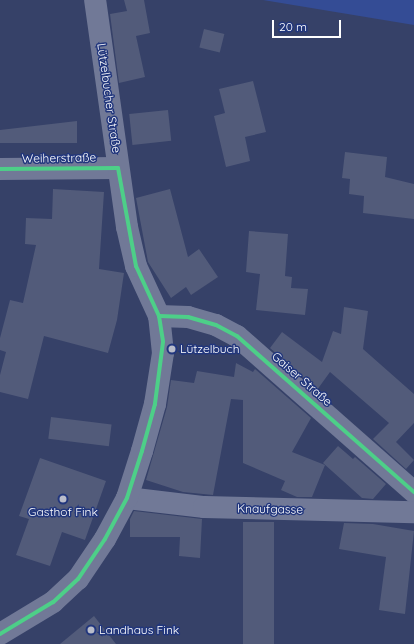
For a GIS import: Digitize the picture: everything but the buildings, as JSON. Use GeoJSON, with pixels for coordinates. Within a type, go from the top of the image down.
{"type":"FeatureCollection","features":[{"type":"Feature","properties":{"kind":"street","name":"Lützelbucher Straße"},"geometry":{"type":"LineString","coordinates":[[0,634],[53,602],[78,579],[105,539],[127,498],[154,404],[163,342],[159,316],[136,266],[118,168],[96,0]]}},
{"type":"Feature","properties":{"kind":"street","name":"Weiherstraße"},"geometry":{"type":"LineString","coordinates":[[0,169],[118,168]]}},
{"type":"Feature","properties":{"kind":"street","name":"Gaiser Straße"},"geometry":{"type":"LineString","coordinates":[[159,316],[188,317],[216,325],[238,336],[414,492]]}},
{"type":"Feature","properties":{"kind":"street","name":"Knaufgasse"},"geometry":{"type":"LineString","coordinates":[[127,498],[204,507],[414,512]]}},
{"type":"Feature","properties":{"kind":"shaded area"},"geometry":{"type":"Polygon","coordinates":[[[263,0],[414,0],[414,25],[263,0]]]}},
{"type":"Feature","properties":{"kind":"cycle path"},"geometry":{"type":"LineString","coordinates":[[0,169],[118,168],[136,266],[159,316],[163,342],[155,404],[142,451],[127,498],[105,539],[78,579],[53,602],[0,634]]}},
{"type":"Feature","properties":{"kind":"cycle path"},"geometry":{"type":"LineString","coordinates":[[159,316],[188,317],[216,325],[237,336],[414,492]]}},
{"type":"Feature","properties":{"kind":"place","name":"Lützelbuch"},"geometry":{"type":"Point","coordinates":[172,349]}},
{"type":"Feature","properties":{"kind":"place","name":"Gasthof Fink"},"geometry":{"type":"Point","coordinates":[63,499]}},
{"type":"Feature","properties":{"kind":"place","name":"Landhaus Fink"},"geometry":{"type":"Point","coordinates":[91,630]}}]}
